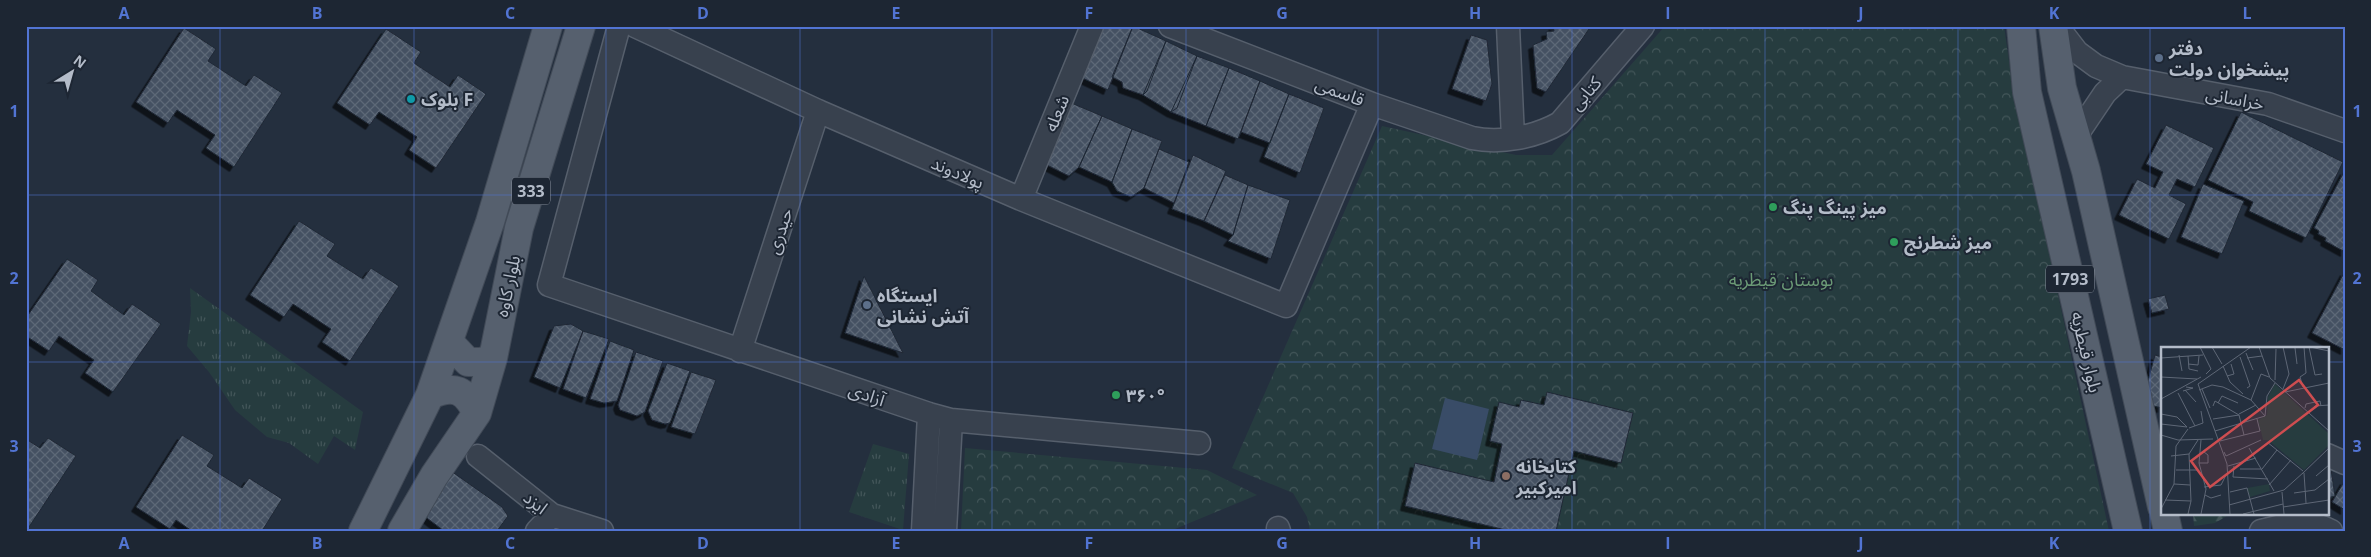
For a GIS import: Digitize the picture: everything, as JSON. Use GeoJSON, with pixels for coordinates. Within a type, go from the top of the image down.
{"type":"FeatureCollection","features":[{"type":"Feature","properties":{"kind":"main road","name":"بلوار کاوه"},"geometry":{"type":"LineString","coordinates":[[363,531],[430,396],[490,222],[548,26]]}},
{"type":"Feature","properties":{"kind":"main road","name":"بلوار کاوه"},"geometry":{"type":"LineString","coordinates":[[402,531],[434,476],[477,413],[492,358],[519,228],[581,26]]}},
{"type":"Feature","properties":{"kind":"main road","name":"بلوار قیطریه"},"geometry":{"type":"LineString","coordinates":[[2021,26],[2027,92],[2128,531]]}},
{"type":"Feature","properties":{"kind":"main road","name":"1793"},"geometry":{"type":"LineString","coordinates":[[2053,26],[2062,88],[2086,171],[2157,461],[2161,498]]}},
{"type":"Feature","properties":{"kind":"main road"},"geometry":{"type":"LineString","coordinates":[[2027,92],[2044,97],[2062,88]]}},
{"type":"Feature","properties":{"kind":"main road"},"geometry":{"type":"LineString","coordinates":[[2047,181],[2054,172],[2065,167],[2076,167],[2086,171]]}},
{"type":"Feature","properties":{"kind":"main road"},"geometry":{"type":"LineString","coordinates":[[449,342],[468,362],[481,362],[492,358]]}},
{"type":"Feature","properties":{"kind":"main road"},"geometry":{"type":"LineString","coordinates":[[430,396],[444,389],[458,390],[469,398],[477,413]]}},
{"type":"Feature","properties":{"kind":"main road"},"geometry":{"type":"LineString","coordinates":[[2164,514],[2168,531]]}},
{"type":"Feature","properties":{"kind":"street","name":"آزادی"},"geometry":{"type":"LineString","coordinates":[[619,26],[549,285],[740,351],[951,420],[1199,443]]}},
{"type":"Feature","properties":{"kind":"street","name":"پولادوند"},"geometry":{"type":"LineString","coordinates":[[636,26],[818,111],[1021,199],[1286,306],[1372,104]]}},
{"type":"Feature","properties":{"kind":"street","name":"شعله"},"geometry":{"type":"LineString","coordinates":[[1021,199],[1092,26]]}},
{"type":"Feature","properties":{"kind":"street","name":"قاسمی"},"geometry":{"type":"LineString","coordinates":[[1170,26],[1372,104],[1472,138],[1484,141],[1513,138]]}},
{"type":"Feature","properties":{"kind":"street"},"geometry":{"type":"LineString","coordinates":[[1508,26],[1513,138]]}},
{"type":"Feature","properties":{"kind":"street","name":"کتابی"},"geometry":{"type":"LineString","coordinates":[[1513,138],[1549,129],[1560,123],[1643,26]]}},
{"type":"Feature","properties":{"kind":"street","name":"خراسانی"},"geometry":{"type":"LineString","coordinates":[[2057,26],[2077,52],[2096,66],[2122,77],[2268,104],[2345,131]]}},
{"type":"Feature","properties":{"kind":"street"},"geometry":{"type":"LineString","coordinates":[[2076,136],[2105,93],[2122,77]]}},
{"type":"Feature","properties":{"kind":"street","name":"حیدری"},"geometry":{"type":"LineString","coordinates":[[740,351],[818,111]]}},
{"type":"Feature","properties":{"kind":"street"},"geometry":{"type":"LineString","coordinates":[[923,531],[929,414]]}},
{"type":"Feature","properties":{"kind":"street"},"geometry":{"type":"LineString","coordinates":[[945,531],[951,420]]}},
{"type":"Feature","properties":{"kind":"street"},"geometry":{"type":"LineString","coordinates":[[2328,455],[2345,463]]}},
{"type":"Feature","properties":{"kind":"street","name":"ایزد"},"geometry":{"type":"LineString","coordinates":[[478,456],[544,523],[602,531]]}},
{"type":"Feature","properties":{"kind":"street"},"geometry":{"type":"LineString","coordinates":[[2260,531],[2297,522],[2317,523],[2331,531]]}},
{"type":"Feature","properties":{"kind":"green space","name":"بوستان قیطریه"},"geometry":{"type":"Polygon","coordinates":[[[1665,26],[2004,26],[2012,82],[2109,531],[1310,531],[1307,517],[1293,493],[1232,468],[1382,126],[1516,155],[1552,155],[1665,26]]]}},
{"type":"Feature","properties":{"kind":"green space"},"geometry":{"type":"Polygon","coordinates":[[[190,288],[363,412],[355,450],[334,436],[318,464],[289,443],[267,437],[235,410],[209,372],[187,346],[191,312],[190,288]]]}},
{"type":"Feature","properties":{"kind":"green space"},"geometry":{"type":"Polygon","coordinates":[[[873,444],[909,454],[903,530],[849,512],[873,444]]]}},
{"type":"Feature","properties":{"kind":"green space"},"geometry":{"type":"Polygon","coordinates":[[[965,448],[1207,470],[1257,495],[1175,529],[1163,531],[961,531],[965,448]]]}},
{"type":"Feature","properties":{"kind":"green space"},"geometry":{"type":"Polygon","coordinates":[[[2193,514],[2230,514],[2215,523],[2194,526],[2193,514]]]}},
{"type":"Feature","properties":{"kind":"water"},"geometry":{"type":"Polygon","coordinates":[[[1445,398],[1489,409],[1477,460],[1432,449],[1445,398]]]}},
{"type":"Feature","properties":{"kind":"building"},"geometry":{"type":"Polygon","coordinates":[[[1097,26],[1133,26],[1108,90],[1076,75],[1097,26]]]}},
{"type":"Feature","properties":{"kind":"building"},"geometry":{"type":"Polygon","coordinates":[[[1133,26],[1166,41],[1147,91],[1143,95],[1123,88],[1122,82],[1112,77],[1133,26]]]}},
{"type":"Feature","properties":{"kind":"building"},"geometry":{"type":"Polygon","coordinates":[[[1553,26],[1591,26],[1546,92],[1537,88],[1533,45],[1547,39],[1546,32],[1554,31],[1553,26]]]}},
{"type":"Feature","properties":{"kind":"building"},"geometry":{"type":"Polygon","coordinates":[[[184,28],[216,49],[208,61],[246,86],[254,75],[282,93],[234,167],[206,148],[215,135],[177,110],[168,123],[136,102],[184,28]]]}},
{"type":"Feature","properties":{"kind":"building","name":"بلوک F"},"geometry":{"type":"Polygon","coordinates":[[[386,29],[421,52],[414,63],[450,87],[458,75],[486,94],[436,168],[409,150],[417,137],[379,112],[370,125],[337,103],[386,29]]]}},
{"type":"Feature","properties":{"kind":"building"},"geometry":{"type":"Polygon","coordinates":[[[1471,35],[1487,40],[1492,84],[1486,101],[1452,89],[1471,35]]]}},
{"type":"Feature","properties":{"kind":"building"},"geometry":{"type":"Polygon","coordinates":[[[1166,41],[1197,56],[1177,108],[1171,112],[1143,95],[1166,41]]]}},
{"type":"Feature","properties":{"kind":"building"},"geometry":{"type":"Polygon","coordinates":[[[1197,56],[1229,68],[1206,126],[1171,112],[1197,56]]]}},
{"type":"Feature","properties":{"kind":"building"},"geometry":{"type":"Polygon","coordinates":[[[1229,68],[1260,81],[1238,139],[1206,126],[1229,68]]]}},
{"type":"Feature","properties":{"kind":"building"},"geometry":{"type":"Polygon","coordinates":[[[1260,81],[1289,94],[1270,143],[1241,132],[1260,81]]]}},
{"type":"Feature","properties":{"kind":"building"},"geometry":{"type":"Polygon","coordinates":[[[1289,94],[1324,108],[1300,173],[1264,157],[1289,94]]]}},
{"type":"Feature","properties":{"kind":"building"},"geometry":{"type":"Polygon","coordinates":[[[1069,102],[1102,116],[1079,167],[1069,176],[1045,164],[1069,102]]]}},
{"type":"Feature","properties":{"kind":"building"},"geometry":{"type":"Polygon","coordinates":[[[2241,112],[2343,162],[2306,238],[2249,211],[2253,202],[2208,180],[2241,112]]]}},
{"type":"Feature","properties":{"kind":"building"},"geometry":{"type":"Polygon","coordinates":[[[1102,116],[1132,129],[1112,182],[1079,167],[1102,116]]]}},
{"type":"Feature","properties":{"kind":"building"},"geometry":{"type":"Polygon","coordinates":[[[2166,125],[2214,148],[2195,187],[2177,179],[2169,195],[2186,204],[2169,239],[2119,215],[2137,179],[2155,188],[2163,172],[2146,164],[2166,125]]]}},
{"type":"Feature","properties":{"kind":"building"},"geometry":{"type":"Polygon","coordinates":[[[1132,129],[1162,141],[1144,188],[1131,197],[1117,191],[1112,182],[1132,129]]]}},
{"type":"Feature","properties":{"kind":"building"},"geometry":{"type":"Polygon","coordinates":[[[1159,149],[1189,162],[1174,203],[1144,188],[1159,149]]]}},
{"type":"Feature","properties":{"kind":"building"},"geometry":{"type":"Polygon","coordinates":[[[1193,155],[1226,171],[1204,221],[1172,209],[1193,155]]]}},
{"type":"Feature","properties":{"kind":"building"},"geometry":{"type":"Polygon","coordinates":[[[2345,170],[2345,252],[2325,241],[2326,238],[2318,234],[2319,231],[2314,228],[2345,170]]]}},
{"type":"Feature","properties":{"kind":"building"},"geometry":{"type":"Polygon","coordinates":[[[1225,175],[1248,185],[1233,235],[1204,221],[1225,175]]]}},
{"type":"Feature","properties":{"kind":"building"},"geometry":{"type":"Polygon","coordinates":[[[2203,184],[2244,201],[2222,254],[2181,237],[2203,184]]]}},
{"type":"Feature","properties":{"kind":"building"},"geometry":{"type":"Polygon","coordinates":[[[1248,185],[1290,200],[1271,259],[1228,241],[1233,235],[1248,185]]]}},
{"type":"Feature","properties":{"kind":"building"},"geometry":{"type":"Polygon","coordinates":[[[299,221],[335,244],[327,256],[363,279],[371,268],[399,286],[350,361],[322,342],[331,329],[293,304],[284,317],[250,295],[299,221]]]}},
{"type":"Feature","properties":{"kind":"building"},"geometry":{"type":"Polygon","coordinates":[[[67,259],[98,280],[91,291],[124,315],[132,304],[161,324],[113,392],[85,373],[94,360],[59,336],[49,351],[26,336],[26,318],[67,259]]]}},
{"type":"Feature","properties":{"kind":"building"},"geometry":{"type":"Polygon","coordinates":[[[2345,271],[2345,350],[2312,333],[2345,271]]]}},
{"type":"Feature","properties":{"kind":"building","name":"ایستگاه آتش نشانی"},"geometry":{"type":"Polygon","coordinates":[[[864,276],[903,353],[845,333],[864,276]]]}},
{"type":"Feature","properties":{"kind":"building"},"geometry":{"type":"Polygon","coordinates":[[[2165,295],[2169,309],[2152,313],[2148,299],[2165,295]]]}},
{"type":"Feature","properties":{"kind":"building"},"geometry":{"type":"Polygon","coordinates":[[[571,324],[583,331],[560,388],[534,377],[554,326],[571,324]]]}},
{"type":"Feature","properties":{"kind":"building"},"geometry":{"type":"Polygon","coordinates":[[[583,331],[609,339],[586,398],[563,389],[583,331]]]}},
{"type":"Feature","properties":{"kind":"building"},"geometry":{"type":"Polygon","coordinates":[[[610,341],[634,350],[617,401],[604,403],[590,399],[610,341]]]}},
{"type":"Feature","properties":{"kind":"building"},"geometry":{"type":"Polygon","coordinates":[[[636,352],[663,361],[645,412],[637,416],[620,410],[618,405],[636,352]]]}},
{"type":"Feature","properties":{"kind":"building"},"geometry":{"type":"Polygon","coordinates":[[[2155,355],[2161,357],[2161,408],[2142,403],[2155,355]]]}},
{"type":"Feature","properties":{"kind":"building"},"geometry":{"type":"Polygon","coordinates":[[[667,363],[690,371],[670,423],[665,424],[652,420],[648,411],[667,363]]]}},
{"type":"Feature","properties":{"kind":"building"},"geometry":{"type":"Polygon","coordinates":[[[691,372],[716,380],[695,434],[671,427],[691,372]]]}},
{"type":"Feature","properties":{"kind":"building"},"geometry":{"type":"Polygon","coordinates":[[[1547,392],[1633,413],[1621,463],[1574,451],[1556,531],[1510,531],[1405,506],[1415,463],[1494,482],[1502,444],[1490,441],[1499,402],[1519,407],[1521,400],[1544,405],[1547,392]]]}},
{"type":"Feature","properties":{"kind":"building"},"geometry":{"type":"Polygon","coordinates":[[[182,435],[214,455],[207,466],[242,488],[249,478],[282,499],[262,531],[192,531],[176,520],[170,529],[136,507],[182,435]]]}},
{"type":"Feature","properties":{"kind":"building"},"geometry":{"type":"Polygon","coordinates":[[[48,438],[76,456],[29,527],[26,525],[26,439],[40,448],[48,438]]]}},
{"type":"Feature","properties":{"kind":"building"},"geometry":{"type":"Polygon","coordinates":[[[2328,469],[2331,469],[2335,496],[2328,498],[2328,469]]]}},
{"type":"Feature","properties":{"kind":"building"},"geometry":{"type":"Polygon","coordinates":[[[451,471],[502,507],[508,516],[497,531],[444,531],[427,518],[427,512],[451,471]]]}},
{"type":"Feature","properties":{"kind":"building"},"geometry":{"type":"Polygon","coordinates":[[[2345,480],[2345,510],[2332,502],[2345,480]]]}},
{"type":"Feature","properties":{"kind":"place","name":"دفتر پیشخوان دولت"},"geometry":{"type":"Point","coordinates":[2159,58]}},
{"type":"Feature","properties":{"kind":"place","name":"بلوک F"},"geometry":{"type":"Point","coordinates":[411,99]}},
{"type":"Feature","properties":{"kind":"place","name":"میز پینگ پنگ"},"geometry":{"type":"Point","coordinates":[1773,207]}},
{"type":"Feature","properties":{"kind":"place","name":"میز شطرنج"},"geometry":{"type":"Point","coordinates":[1894,242]}},
{"type":"Feature","properties":{"kind":"place","name":"ایستگاه آتش نشانی"},"geometry":{"type":"Point","coordinates":[867,305]}},
{"type":"Feature","properties":{"kind":"place","name":"۳۶۰°"},"geometry":{"type":"Point","coordinates":[1116,395]}},
{"type":"Feature","properties":{"kind":"place","name":"کتابخانه امیرکبیر"},"geometry":{"type":"Point","coordinates":[1506,476]}}]}
